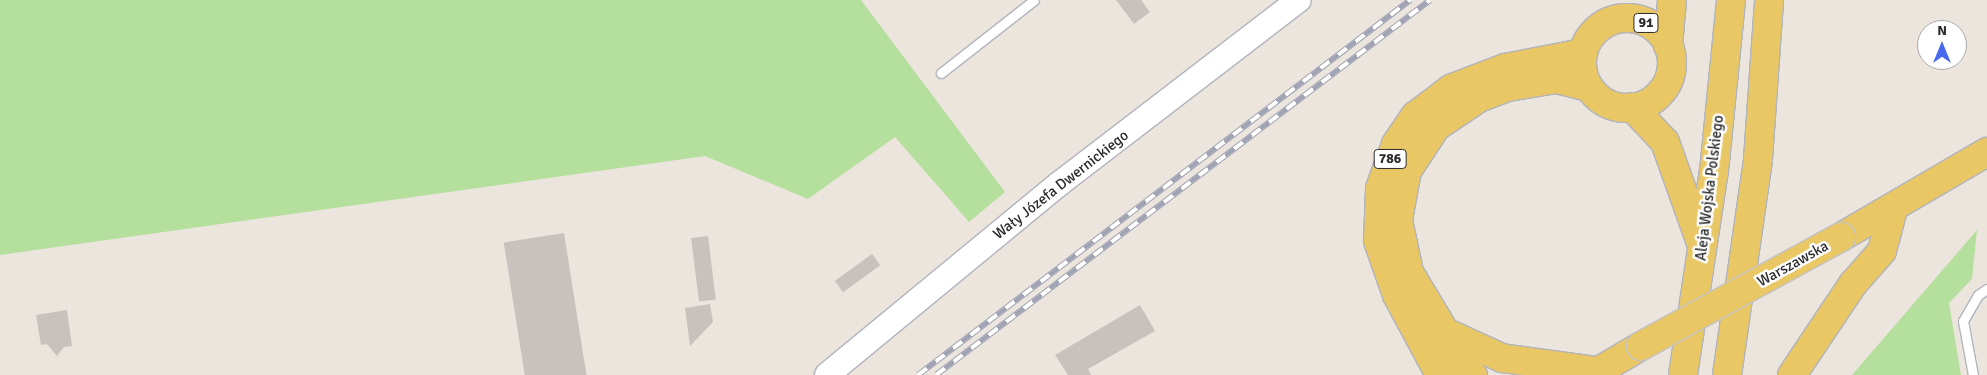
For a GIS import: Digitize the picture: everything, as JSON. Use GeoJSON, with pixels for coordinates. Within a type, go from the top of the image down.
{"type":"FeatureCollection","features":[{"type":"Feature","properties":{"kind":"main road"},"geometry":{"type":"LineString","coordinates":[[1668,46],[1672,0]]}},
{"type":"Feature","properties":{"kind":"main road","name":"Aleja Wojska Polskiego"},"geometry":{"type":"LineString","coordinates":[[1683,375],[1703,250],[1731,0]]}},
{"type":"Feature","properties":{"kind":"main road"},"geometry":{"type":"LineString","coordinates":[[1727,375],[1758,159],[1769,0]]}},
{"type":"Feature","properties":{"kind":"main road","name":"91"},"geometry":{"type":"LineString","coordinates":[[1583,53],[1592,36],[1606,23],[1640,9],[1668,46],[1671,58],[1667,83],[1649,102],[1632,108]]}},
{"type":"Feature","properties":{"kind":"main road"},"geometry":{"type":"LineString","coordinates":[[1583,53],[1588,87]]}},
{"type":"Feature","properties":{"kind":"main road","name":"786"},"geometry":{"type":"LineString","coordinates":[[1440,375],[1397,295],[1378,241],[1380,188],[1396,144],[1415,116],[1452,88],[1498,70],[1583,53]]}},
{"type":"Feature","properties":{"kind":"main road"},"geometry":{"type":"LineString","coordinates":[[1473,375],[1450,354],[1445,332],[1409,272],[1401,245],[1400,197],[1420,148],[1455,111],[1508,87],[1556,79],[1588,87],[1604,102],[1632,108],[1664,142],[1703,250]]}},
{"type":"Feature","properties":{"kind":"main road","name":"Warszawska"},"geometry":{"type":"LineString","coordinates":[[1582,372],[1642,346],[1893,209],[1987,152]]}},
{"type":"Feature","properties":{"kind":"main road"},"geometry":{"type":"LineString","coordinates":[[1792,375],[1853,284],[1882,251],[1893,209]]}},
{"type":"Feature","properties":{"kind":"main road"},"geometry":{"type":"LineString","coordinates":[[1445,332],[1502,358],[1582,372]]}},
{"type":"Feature","properties":{"kind":"street","name":"Wały Józefa Dwernickiego"},"geometry":{"type":"LineString","coordinates":[[827,375],[1059,184],[1299,0]]}},
{"type":"Feature","properties":{"kind":"lane"},"geometry":{"type":"LineString","coordinates":[[941,73],[1034,0]]}},
{"type":"Feature","properties":{"kind":"lane"},"geometry":{"type":"LineString","coordinates":[[1973,375],[1963,321],[1978,295],[1987,289]]}},
{"type":"Feature","properties":{"kind":"green space"},"geometry":{"type":"Polygon","coordinates":[[[0,0],[861,0],[1005,192],[969,222],[895,137],[808,199],[705,156],[0,255],[0,0]]]}},
{"type":"Feature","properties":{"kind":"green space"},"geometry":{"type":"Polygon","coordinates":[[[1977,230],[1972,279],[1949,303],[1961,375],[1852,375],[1977,230]]]}},
{"type":"Feature","properties":{"kind":"building"},"geometry":{"type":"Polygon","coordinates":[[[1116,0],[1141,0],[1150,12],[1134,24],[1116,0]]]}},
{"type":"Feature","properties":{"kind":"building"},"geometry":{"type":"Polygon","coordinates":[[[564,233],[586,375],[525,375],[504,243],[564,233]]]}},
{"type":"Feature","properties":{"kind":"building"},"geometry":{"type":"Polygon","coordinates":[[[708,236],[716,300],[699,302],[691,238],[708,236]]]}},
{"type":"Feature","properties":{"kind":"building"},"geometry":{"type":"Polygon","coordinates":[[[872,254],[880,265],[843,292],[835,281],[872,254]]]}},
{"type":"Feature","properties":{"kind":"building"},"geometry":{"type":"Polygon","coordinates":[[[710,304],[713,322],[690,346],[685,308],[710,304]]]}},
{"type":"Feature","properties":{"kind":"building"},"geometry":{"type":"Polygon","coordinates":[[[1140,305],[1155,331],[1088,369],[1091,375],[1068,375],[1055,355],[1140,305]]]}},
{"type":"Feature","properties":{"kind":"building"},"geometry":{"type":"Polygon","coordinates":[[[67,310],[72,346],[64,347],[57,356],[47,344],[41,345],[36,315],[67,310]]]}},
{"type":"Feature","properties":{"kind":"railway"},"geometry":{"type":"LineString","coordinates":[[918,375],[1410,0]]}},
{"type":"Feature","properties":{"kind":"railway"},"geometry":{"type":"LineString","coordinates":[[936,375],[1430,0]]}}]}
